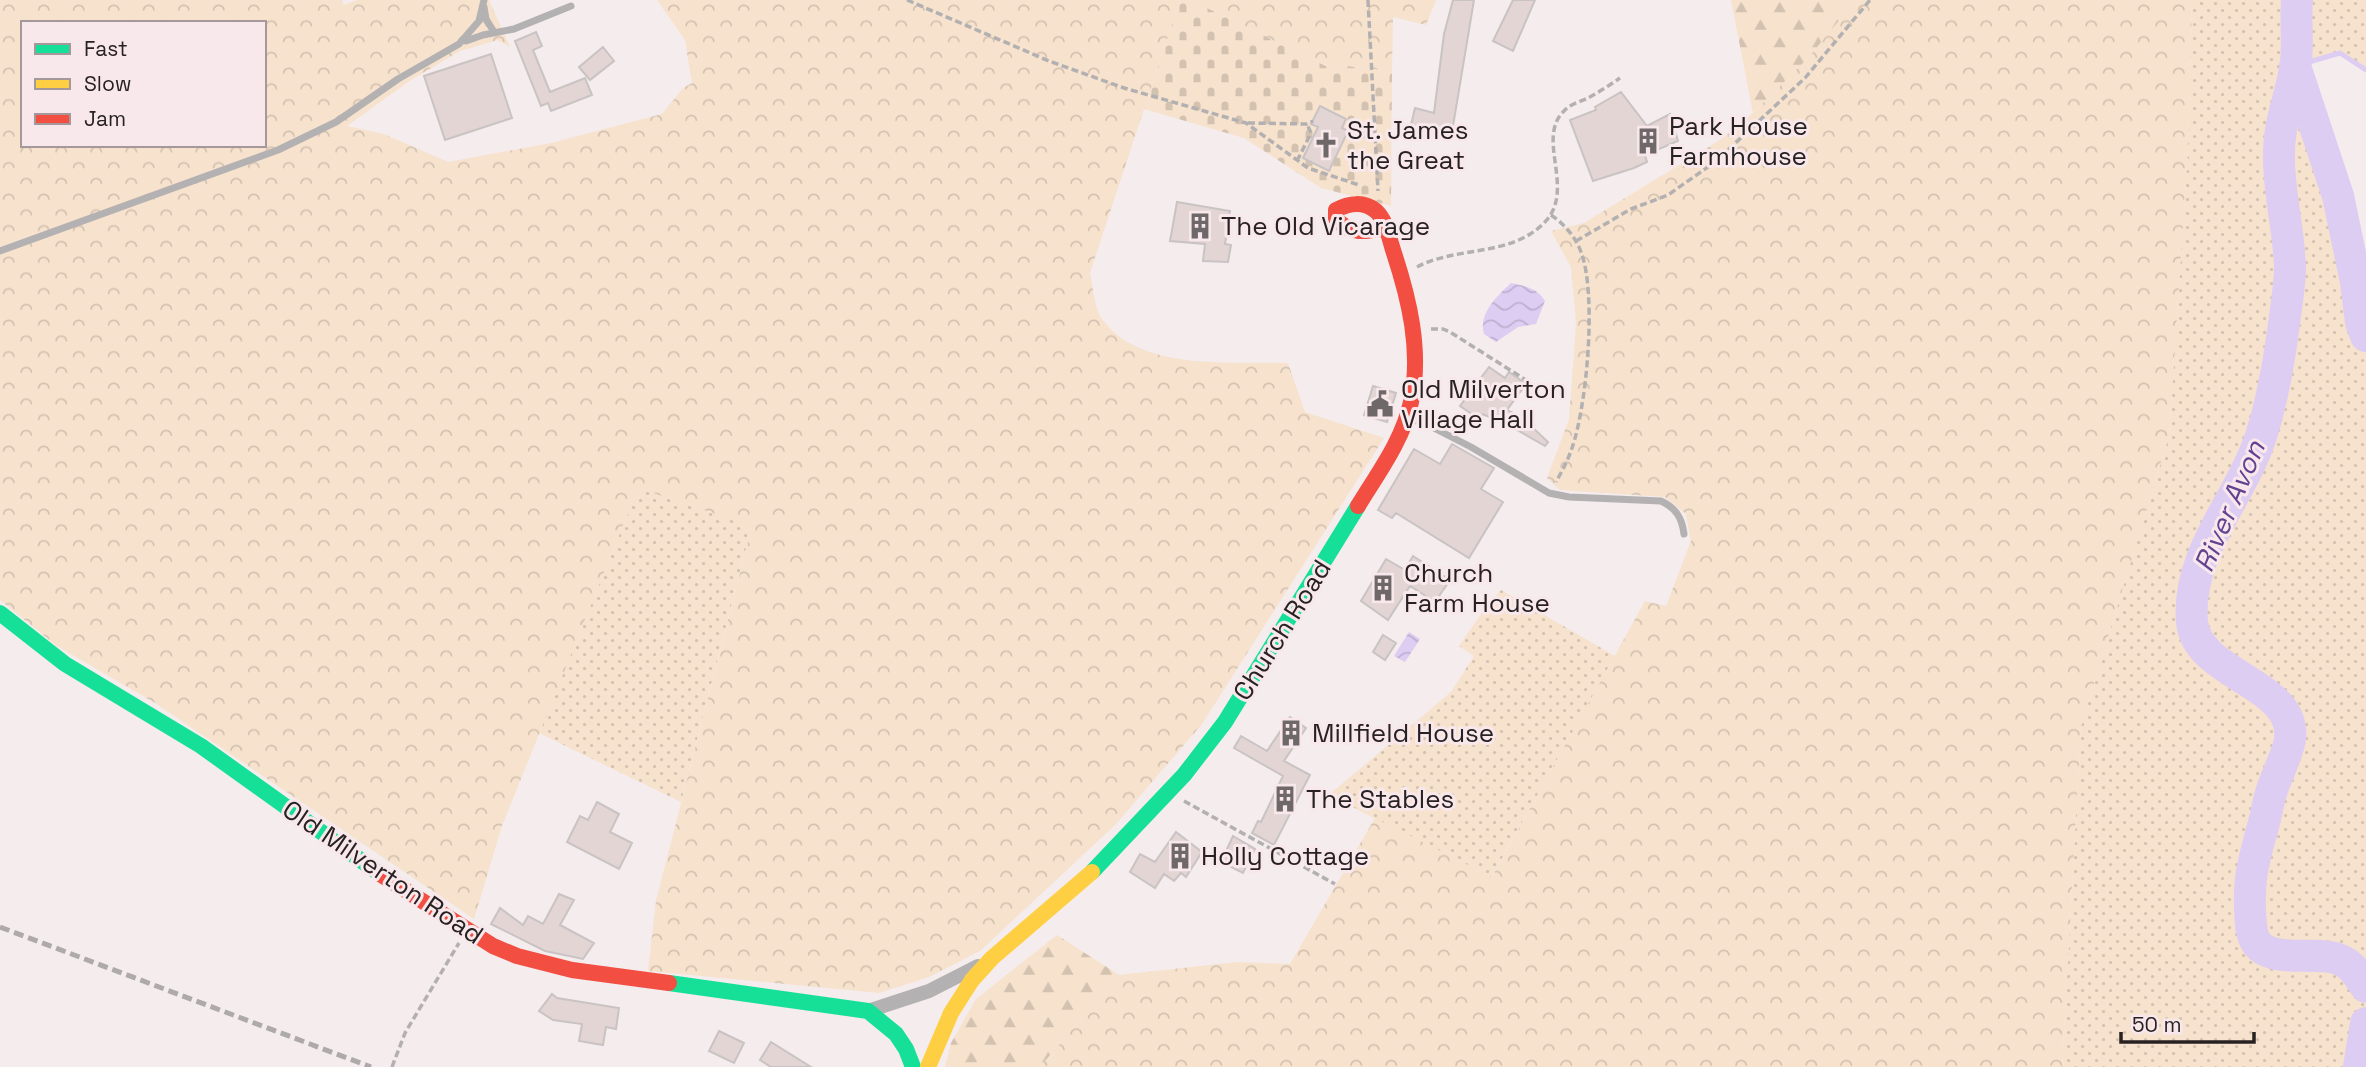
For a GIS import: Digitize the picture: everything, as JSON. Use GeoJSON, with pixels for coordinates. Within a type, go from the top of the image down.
{"type":"FeatureCollection","features":[{"type":"Feature","properties":{"kind":"street","name":"Church Road"},"geometry":{"type":"LineString","coordinates":[[928,1067],[951,1013],[972,980],[992,958],[1093,871],[1169,793],[1206,748],[1225,722],[1381,470],[1411,405],[1414,380],[1413,341],[1403,281],[1383,223]]}},
{"type":"Feature","properties":{"kind":"street","name":"Old Milverton Road"},"geometry":{"type":"LineString","coordinates":[[0,613],[65,664],[201,747],[406,892],[494,946],[517,956],[572,970],[868,1011],[895,1030],[905,1045],[913,1067]]}},
{"type":"Feature","properties":{"kind":"street","name":"Church Road"},"geometry":{"type":"LineString","coordinates":[[868,1011],[929,991],[992,958]]}},
{"type":"Feature","properties":{"kind":"lane"},"geometry":{"type":"LineString","coordinates":[[484,1],[486,19],[494,32]]}},
{"type":"Feature","properties":{"kind":"lane"},"geometry":{"type":"LineString","coordinates":[[459,44],[479,21],[484,1]]}},
{"type":"Feature","properties":{"kind":"lane"},"geometry":{"type":"LineString","coordinates":[[0,251],[278,150],[336,122],[398,79],[459,44],[494,32],[514,29],[571,6]]}},
{"type":"Feature","properties":{"kind":"lane"},"geometry":{"type":"LineString","coordinates":[[1406,417],[1428,425],[1552,494],[1661,501],[1679,514],[1684,534]]}},
{"type":"Feature","properties":{"kind":"path"},"geometry":{"type":"LineString","coordinates":[[908,0],[1062,66],[1124,88],[1246,123],[1307,124],[1313,121]]}},
{"type":"Feature","properties":{"kind":"path"},"geometry":{"type":"LineString","coordinates":[[1368,0],[1377,152],[1376,183],[1383,223]]}},
{"type":"Feature","properties":{"kind":"path"},"geometry":{"type":"LineString","coordinates":[[1576,241],[1631,209],[1668,195],[1715,163],[1805,78],[1870,0]]}},
{"type":"Feature","properties":{"kind":"path"},"geometry":{"type":"LineString","coordinates":[[1414,269],[1522,238],[1542,226],[1551,215],[1558,191],[1554,134],[1559,117],[1565,110],[1620,78]]}},
{"type":"Feature","properties":{"kind":"path"},"geometry":{"type":"LineString","coordinates":[[1246,123],[1308,168],[1366,187]]}},
{"type":"Feature","properties":{"kind":"path"},"geometry":{"type":"LineString","coordinates":[[1297,161],[1311,133],[1307,124]]}},
{"type":"Feature","properties":{"kind":"path"},"geometry":{"type":"LineString","coordinates":[[1551,215],[1562,223],[1576,241],[1585,263],[1589,310],[1578,430],[1552,494]]}},
{"type":"Feature","properties":{"kind":"path"},"geometry":{"type":"LineString","coordinates":[[1427,330],[1438,328],[1450,332],[1529,382]]}},
{"type":"Feature","properties":{"kind":"path"},"geometry":{"type":"LineString","coordinates":[[1183,800],[1335,884]]}},
{"type":"Feature","properties":{"kind":"path"},"geometry":{"type":"LineString","coordinates":[[391,1067],[405,1033],[460,942]]}},
{"type":"Feature","properties":{"kind":"green space"},"geometry":{"type":"Polygon","coordinates":[[[0,0],[342,0],[344,5],[357,0],[489,0],[510,47],[498,40],[460,51],[411,80],[347,126],[384,134],[448,162],[551,143],[662,114],[683,88],[692,83],[685,40],[657,0],[1180,0],[1090,273],[1099,314],[1119,336],[1139,348],[1162,356],[1214,362],[1288,363],[1305,412],[1384,438],[1202,724],[1115,825],[980,951],[929,977],[879,993],[648,971],[656,901],[752,526],[638,488],[502,826],[474,919],[155,703],[57,646],[0,600],[0,0]]]}},
{"type":"Feature","properties":{"kind":"green space"},"geometry":{"type":"Polygon","coordinates":[[[1180,0],[1191,0],[1328,67],[1339,65],[1392,71],[1391,206],[1321,188],[1244,138],[1144,109],[1180,0]]]}},
{"type":"Feature","properties":{"kind":"green space"},"geometry":{"type":"Polygon","coordinates":[[[1191,0],[1436,0],[1426,25],[1393,17],[1392,71],[1339,65],[1328,67],[1191,0]]]}},
{"type":"Feature","properties":{"kind":"green space"},"geometry":{"type":"Polygon","coordinates":[[[1731,0],[1856,0],[1809,58],[1753,113],[1731,0]]]}},
{"type":"Feature","properties":{"kind":"green space"},"geometry":{"type":"Polygon","coordinates":[[[1856,0],[2192,0],[2188,148],[2169,436],[2081,726],[2062,1067],[1040,1067],[1119,975],[1237,962],[1290,964],[1375,818],[1492,877],[1645,601],[1666,606],[1691,541],[1686,514],[1665,497],[1560,490],[1547,478],[1569,419],[1576,324],[1571,267],[1551,231],[1584,223],[1720,140],[1753,113],[1808,58],[1856,0]]]}},
{"type":"Feature","properties":{"kind":"green space"},"geometry":{"type":"Polygon","coordinates":[[[2192,0],[2366,0],[2366,70],[2340,53],[2295,66],[2338,196],[2356,282],[2361,322],[2366,336],[2366,1023],[2359,1067],[2062,1067],[2081,726],[2169,436],[2188,148],[2192,0]]]}},
{"type":"Feature","properties":{"kind":"green space"},"geometry":{"type":"Polygon","coordinates":[[[638,488],[752,525],[681,802],[539,733],[638,488]]]}},
{"type":"Feature","properties":{"kind":"green space"},"geometry":{"type":"Polygon","coordinates":[[[1501,590],[1615,656],[1491,878],[1329,795],[1451,692],[1474,656],[1459,646],[1501,590]]]}},
{"type":"Feature","properties":{"kind":"green space"},"geometry":{"type":"Polygon","coordinates":[[[1057,935],[1119,975],[1040,1067],[945,1067],[951,1043],[976,999],[1057,935]]]}},
{"type":"Feature","properties":{"kind":"water"},"geometry":{"type":"Polygon","coordinates":[[[1511,283],[1534,290],[1545,301],[1536,324],[1518,327],[1496,342],[1484,334],[1484,319],[1490,306],[1511,283]]]}},
{"type":"Feature","properties":{"kind":"water"},"geometry":{"type":"Polygon","coordinates":[[[1409,632],[1420,639],[1405,662],[1394,656],[1409,632]]]}},
{"type":"Feature","properties":{"kind":"building"},"geometry":{"type":"Polygon","coordinates":[[[1453,0],[1474,0],[1451,138],[1410,129],[1415,108],[1434,113],[1444,34],[1453,0]]]}},
{"type":"Feature","properties":{"kind":"building"},"geometry":{"type":"Polygon","coordinates":[[[1513,0],[1535,0],[1513,51],[1493,41],[1513,0]]]}},
{"type":"Feature","properties":{"kind":"building"},"geometry":{"type":"Polygon","coordinates":[[[536,32],[542,46],[533,50],[550,92],[585,78],[592,95],[551,111],[548,103],[541,106],[515,41],[536,32]]]}},
{"type":"Feature","properties":{"kind":"building"},"geometry":{"type":"Polygon","coordinates":[[[603,47],[614,61],[590,80],[579,67],[603,47]]]}},
{"type":"Feature","properties":{"kind":"building"},"geometry":{"type":"Polygon","coordinates":[[[491,54],[512,118],[445,140],[424,76],[491,54]]]}},
{"type":"Feature","properties":{"kind":"building"},"geometry":{"type":"Polygon","coordinates":[[[1621,92],[1647,126],[1670,114],[1678,141],[1645,155],[1647,162],[1593,181],[1570,120],[1596,110],[1595,107],[1621,92]]]}},
{"type":"Feature","properties":{"kind":"building","name":"St. James the Great"},"geometry":{"type":"Polygon","coordinates":[[[1320,106],[1346,119],[1342,128],[1348,131],[1329,171],[1303,158],[1318,127],[1311,124],[1320,106]]]}},
{"type":"Feature","properties":{"kind":"building","name":"The Old Vicarage"},"geometry":{"type":"Polygon","coordinates":[[[1177,202],[1230,211],[1225,244],[1231,245],[1228,262],[1203,261],[1205,244],[1170,241],[1177,202]]]}},
{"type":"Feature","properties":{"kind":"building"},"geometry":{"type":"Polygon","coordinates":[[[1489,367],[1505,378],[1509,372],[1526,384],[1507,410],[1531,422],[1530,425],[1548,442],[1545,446],[1505,423],[1482,414],[1479,419],[1460,406],[1489,367]]]}},
{"type":"Feature","properties":{"kind":"building","name":"Old Milverton Village Hall"},"geometry":{"type":"Polygon","coordinates":[[[1373,386],[1396,393],[1387,422],[1364,415],[1373,386]]]}},
{"type":"Feature","properties":{"kind":"building"},"geometry":{"type":"Polygon","coordinates":[[[1452,444],[1494,468],[1481,489],[1503,502],[1469,558],[1396,513],[1392,518],[1378,510],[1414,449],[1440,464],[1452,444]]]}},
{"type":"Feature","properties":{"kind":"building"},"geometry":{"type":"Polygon","coordinates":[[[1413,556],[1450,580],[1435,602],[1410,586],[1388,620],[1361,601],[1386,559],[1405,570],[1413,556]]]}},
{"type":"Feature","properties":{"kind":"building"},"geometry":{"type":"Polygon","coordinates":[[[1383,635],[1396,643],[1385,660],[1373,652],[1383,635]]]}},
{"type":"Feature","properties":{"kind":"building","name":"The Stables"},"geometry":{"type":"Polygon","coordinates":[[[1290,717],[1306,728],[1284,761],[1310,775],[1274,845],[1252,833],[1258,821],[1261,822],[1283,776],[1234,748],[1241,736],[1267,751],[1290,717]]]}},
{"type":"Feature","properties":{"kind":"building"},"geometry":{"type":"Polygon","coordinates":[[[597,802],[619,814],[610,832],[632,843],[619,869],[567,842],[580,816],[588,820],[597,802]]]}},
{"type":"Feature","properties":{"kind":"building","name":"Holly Cottage"},"geometry":{"type":"Polygon","coordinates":[[[1176,832],[1202,852],[1186,877],[1181,873],[1174,881],[1164,874],[1155,888],[1130,872],[1140,854],[1155,862],[1176,832]]]}},
{"type":"Feature","properties":{"kind":"building"},"geometry":{"type":"Polygon","coordinates":[[[1233,836],[1255,849],[1243,873],[1221,862],[1233,836]]]}},
{"type":"Feature","properties":{"kind":"building"},"geometry":{"type":"Polygon","coordinates":[[[559,894],[574,900],[560,925],[594,943],[583,959],[545,951],[491,924],[500,908],[523,925],[528,916],[543,924],[559,894]]]}},
{"type":"Feature","properties":{"kind":"building"},"geometry":{"type":"Polygon","coordinates":[[[552,994],[557,998],[619,1008],[616,1029],[606,1027],[603,1045],[579,1041],[582,1024],[553,1020],[539,1011],[552,994]]]}},
{"type":"Feature","properties":{"kind":"building"},"geometry":{"type":"Polygon","coordinates":[[[719,1031],[744,1043],[734,1063],[709,1051],[719,1031]]]}},
{"type":"Feature","properties":{"kind":"building"},"geometry":{"type":"Polygon","coordinates":[[[771,1042],[811,1067],[771,1067],[760,1060],[771,1042]]]}},
{"type":"Feature","properties":{"kind":"waterway","name":"River Avon"},"geometry":{"type":"LineString","coordinates":[[2297,0],[2296,61],[2279,142],[2280,182],[2290,267],[2278,366],[2261,436],[2197,573],[2192,597],[2192,622],[2198,640],[2210,655],[2263,692],[2278,705],[2288,720],[2289,744],[2270,797],[2251,876],[2250,910],[2254,938],[2260,947],[2279,955],[2328,957],[2343,961],[2354,970],[2366,987]]}},
{"type":"Feature","properties":{"kind":"waterway"},"geometry":{"type":"LineString","coordinates":[[2295,66],[2340,53],[2366,70]]}},
{"type":"Feature","properties":{"kind":"waterway","name":"River Avon"},"geometry":{"type":"LineString","coordinates":[[2295,66],[2338,196],[2356,282],[2361,322],[2366,336]]}},
{"type":"Feature","properties":{"kind":"waterway","name":"River Avon"},"geometry":{"type":"LineString","coordinates":[[2359,1067],[2366,1023]]}},
{"type":"Feature","properties":{"kind":"railway"},"geometry":{"type":"LineString","coordinates":[[0,927],[371,1067]]}},
{"type":"Feature","properties":{"kind":"traffic: fast"},"geometry":{"type":"LineString","coordinates":[[1092,872],[1184,775],[1225,722],[1358,506]]}},
{"type":"Feature","properties":{"kind":"traffic: fast"},"geometry":{"type":"LineString","coordinates":[[0,613],[65,664],[201,746],[380,874]]}},
{"type":"Feature","properties":{"kind":"traffic: fast"},"geometry":{"type":"LineString","coordinates":[[669,983],[868,1011],[896,1034],[913,1067]]}},
{"type":"Feature","properties":{"kind":"traffic: slow"},"geometry":{"type":"LineString","coordinates":[[928,1067],[951,1013],[972,980],[992,958],[1092,872]]}},
{"type":"Feature","properties":{"kind":"traffic: jam"},"geometry":{"type":"LineString","coordinates":[[1358,506],[1389,456],[1407,416],[1414,383],[1414,344],[1404,287],[1388,234],[1382,219],[1376,211],[1361,204],[1336,210],[1336,219],[1347,228],[1365,231],[1385,228]]}},
{"type":"Feature","properties":{"kind":"traffic: jam"},"geometry":{"type":"LineString","coordinates":[[380,874],[493,946],[517,956],[572,970],[669,983]]}},
{"type":"Feature","properties":{"kind":"place","name":"Park House Farmhouse"},"geometry":{"type":"Point","coordinates":[1648,141]}},
{"type":"Feature","properties":{"kind":"place","name":"St. James the Great"},"geometry":{"type":"Point","coordinates":[1326,145]}},
{"type":"Feature","properties":{"kind":"place","name":"The Old Vicarage"},"geometry":{"type":"Point","coordinates":[1200,226]}},
{"type":"Feature","properties":{"kind":"place","name":"Old Milverton Village Hall"},"geometry":{"type":"Point","coordinates":[1380,404]}},
{"type":"Feature","properties":{"kind":"place","name":"Church Farm House"},"geometry":{"type":"Point","coordinates":[1383,588]}},
{"type":"Feature","properties":{"kind":"place","name":"Millfield House"},"geometry":{"type":"Point","coordinates":[1291,733]}},
{"type":"Feature","properties":{"kind":"place","name":"The Stables"},"geometry":{"type":"Point","coordinates":[1285,799]}},
{"type":"Feature","properties":{"kind":"place","name":"Holly Cottage"},"geometry":{"type":"Point","coordinates":[1180,856]}}]}
